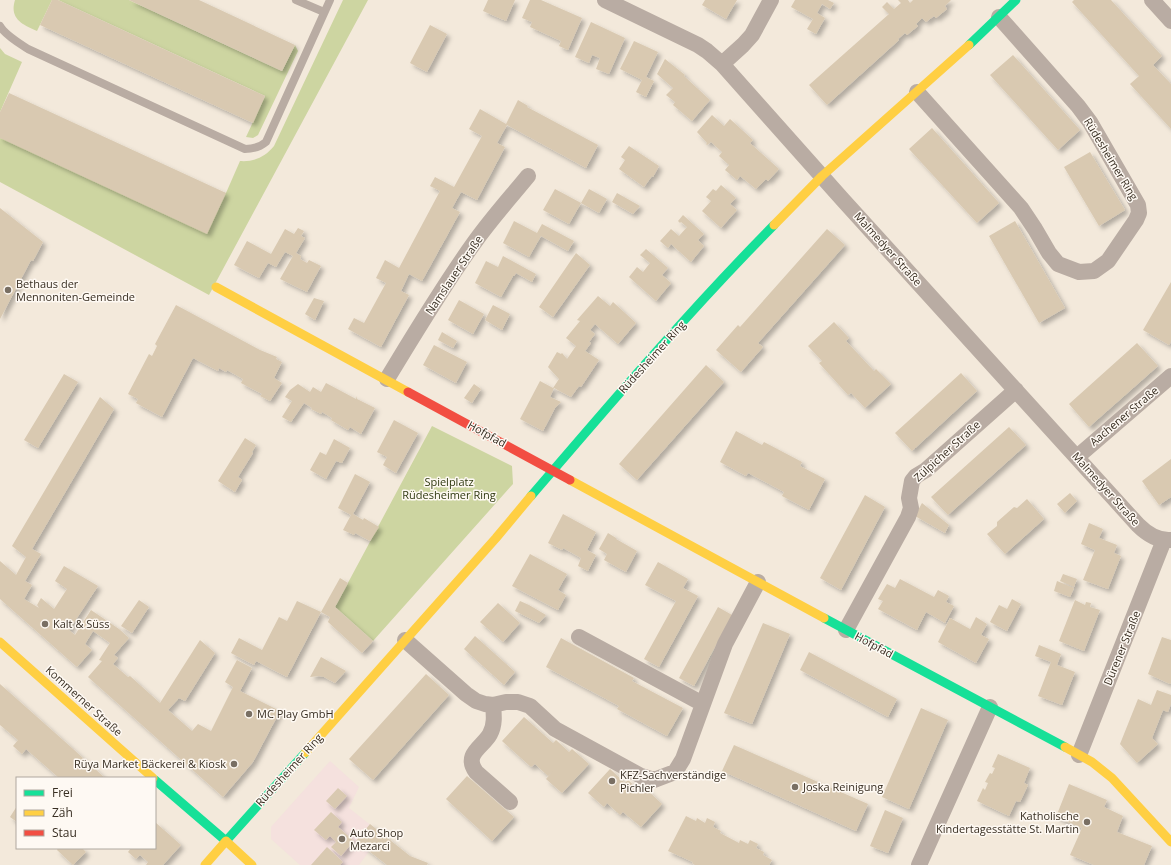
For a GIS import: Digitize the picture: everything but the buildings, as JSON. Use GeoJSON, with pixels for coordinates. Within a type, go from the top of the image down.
{"type":"FeatureCollection","features":[{"type":"Feature","properties":{"kind":"main road","name":"Rüdesheimer Ring"},"geometry":{"type":"LineString","coordinates":[[205,865],[496,538],[608,407],[729,270],[822,176],[917,92],[1016,0]]}},
{"type":"Feature","properties":{"kind":"main road","name":"Hofpfad"},"geometry":{"type":"LineString","coordinates":[[216,287],[846,630],[1092,762],[1109,775],[1171,842]]}},
{"type":"Feature","properties":{"kind":"main road","name":"Kommerner Straße"},"geometry":{"type":"LineString","coordinates":[[0,642],[152,777]]}},
{"type":"Feature","properties":{"kind":"main road","name":"Kommerner Straße"},"geometry":{"type":"LineString","coordinates":[[156,781],[252,865]]}},
{"type":"Feature","properties":{"kind":"street","name":"Malmedyer Straße"},"geometry":{"type":"LineString","coordinates":[[605,0],[698,45],[707,50],[722,64],[1145,532]]}},
{"type":"Feature","properties":{"kind":"street"},"geometry":{"type":"LineString","coordinates":[[722,64],[743,46],[752,35],[771,0]]}},
{"type":"Feature","properties":{"kind":"street"},"geometry":{"type":"LineString","coordinates":[[1152,0],[1171,21]]}},
{"type":"Feature","properties":{"kind":"street","name":"Rüdesheimer Ring"},"geometry":{"type":"LineString","coordinates":[[917,92],[1021,208],[1036,229],[1049,253],[1058,264],[1079,272],[1094,271],[1108,262],[1136,220],[1139,213],[1138,205],[1090,122],[1078,106],[998,18]]}},
{"type":"Feature","properties":{"kind":"street","name":"Namslauer Straße"},"geometry":{"type":"LineString","coordinates":[[387,379],[449,279],[475,242],[528,176]]}},
{"type":"Feature","properties":{"kind":"street","name":"Aachener Straße"},"geometry":{"type":"LineString","coordinates":[[1077,457],[1171,376]]}},
{"type":"Feature","properties":{"kind":"street","name":"Zülpicher Straße"},"geometry":{"type":"LineString","coordinates":[[846,630],[908,517],[911,508],[909,498],[912,481],[1016,390]]}},
{"type":"Feature","properties":{"kind":"street","name":"Dürener Straße"},"geometry":{"type":"LineString","coordinates":[[1079,755],[1168,540],[1145,532]]}},
{"type":"Feature","properties":{"kind":"street"},"geometry":{"type":"LineString","coordinates":[[405,640],[466,694],[476,701],[494,705],[506,702],[518,702],[530,706],[555,729],[641,776],[654,780],[675,772],[683,759],[724,644],[758,582]]}},
{"type":"Feature","properties":{"kind":"street"},"geometry":{"type":"LineString","coordinates":[[579,637],[703,704]]}},
{"type":"Feature","properties":{"kind":"street"},"geometry":{"type":"LineString","coordinates":[[494,705],[494,722],[490,734],[474,752],[472,758],[473,768],[510,802]]}},
{"type":"Feature","properties":{"kind":"street"},"geometry":{"type":"LineString","coordinates":[[919,865],[990,707]]}},
{"type":"Feature","properties":{"kind":"lane"},"geometry":{"type":"LineString","coordinates":[[296,0],[324,12]]}},
{"type":"Feature","properties":{"kind":"lane"},"geometry":{"type":"LineString","coordinates":[[0,26],[1,29],[28,49],[245,149],[251,149],[266,142],[330,0]]}},
{"type":"Feature","properties":{"kind":"shaded area"},"geometry":{"type":"Polygon","coordinates":[[[330,761],[359,787],[349,808],[382,834],[359,865],[300,865],[271,839],[271,827],[330,761]]]}},
{"type":"Feature","properties":{"kind":"green space"},"geometry":{"type":"Polygon","coordinates":[[[15,0],[52,0],[37,31],[22,24],[18,20],[14,12],[15,0]]]}},
{"type":"Feature","properties":{"kind":"green space"},"geometry":{"type":"Polygon","coordinates":[[[58,0],[129,0],[282,71],[295,45],[298,51],[258,135],[253,138],[246,137],[265,96],[58,0]]]}},
{"type":"Feature","properties":{"kind":"green space"},"geometry":{"type":"Polygon","coordinates":[[[343,0],[368,0],[209,295],[0,182],[0,138],[226,193],[240,161],[255,160],[267,153],[274,146],[343,0]]]}},
{"type":"Feature","properties":{"kind":"green space"},"geometry":{"type":"Polygon","coordinates":[[[0,48],[5,54],[22,62],[0,112],[0,48]]]}},
{"type":"Feature","properties":{"kind":"green space","name":"Spielplatz Rüdesheimer Ring"},"geometry":{"type":"Polygon","coordinates":[[[432,426],[512,466],[513,484],[373,641],[335,607],[432,426]]]}},
{"type":"Feature","properties":{"kind":"traffic: fast"},"geometry":{"type":"LineString","coordinates":[[969,45],[1016,0]]}},
{"type":"Feature","properties":{"kind":"traffic: fast"},"geometry":{"type":"LineString","coordinates":[[531,496],[620,392],[711,291],[774,225]]}},
{"type":"Feature","properties":{"kind":"traffic: fast"},"geometry":{"type":"LineString","coordinates":[[824,618],[1065,747]]}},
{"type":"Feature","properties":{"kind":"traffic: fast"},"geometry":{"type":"LineString","coordinates":[[156,781],[226,841],[305,753]]}},
{"type":"Feature","properties":{"kind":"traffic: slow"},"geometry":{"type":"LineString","coordinates":[[774,225],[822,176],[969,45]]}},
{"type":"Feature","properties":{"kind":"traffic: slow"},"geometry":{"type":"LineString","coordinates":[[216,287],[408,392]]}},
{"type":"Feature","properties":{"kind":"traffic: slow"},"geometry":{"type":"LineString","coordinates":[[570,480],[824,618]]}},
{"type":"Feature","properties":{"kind":"traffic: slow"},"geometry":{"type":"LineString","coordinates":[[305,753],[496,538],[531,496]]}},
{"type":"Feature","properties":{"kind":"traffic: slow"},"geometry":{"type":"LineString","coordinates":[[0,642],[152,777]]}},
{"type":"Feature","properties":{"kind":"traffic: slow"},"geometry":{"type":"LineString","coordinates":[[1065,747],[1092,762],[1112,778],[1171,842]]}},
{"type":"Feature","properties":{"kind":"traffic: slow"},"geometry":{"type":"LineString","coordinates":[[205,865],[226,841],[252,865]]}},
{"type":"Feature","properties":{"kind":"traffic: jam"},"geometry":{"type":"LineString","coordinates":[[408,392],[570,480]]}},
{"type":"Feature","properties":{"kind":"place","name":"Bethaus der Mennoniten-Gemeinde"},"geometry":{"type":"Point","coordinates":[8,290]}},
{"type":"Feature","properties":{"kind":"place","name":"Kalt & Süss"},"geometry":{"type":"Point","coordinates":[45,624]}},
{"type":"Feature","properties":{"kind":"place","name":"MC Play GmbH"},"geometry":{"type":"Point","coordinates":[249,714]}},
{"type":"Feature","properties":{"kind":"place","name":"Rüya Market Bäckerei & Kiosk"},"geometry":{"type":"Point","coordinates":[234,764]}},
{"type":"Feature","properties":{"kind":"place","name":"KFZ-Sachverständige Pichler"},"geometry":{"type":"Point","coordinates":[612,781]}},
{"type":"Feature","properties":{"kind":"place","name":"Joska Reinigung"},"geometry":{"type":"Point","coordinates":[795,787]}},
{"type":"Feature","properties":{"kind":"place","name":"Katholische Kindertagesstätte St. Martin"},"geometry":{"type":"Point","coordinates":[1087,822]}},
{"type":"Feature","properties":{"kind":"place","name":"Auto Shop Mezarci"},"geometry":{"type":"Point","coordinates":[342,839]}}]}
